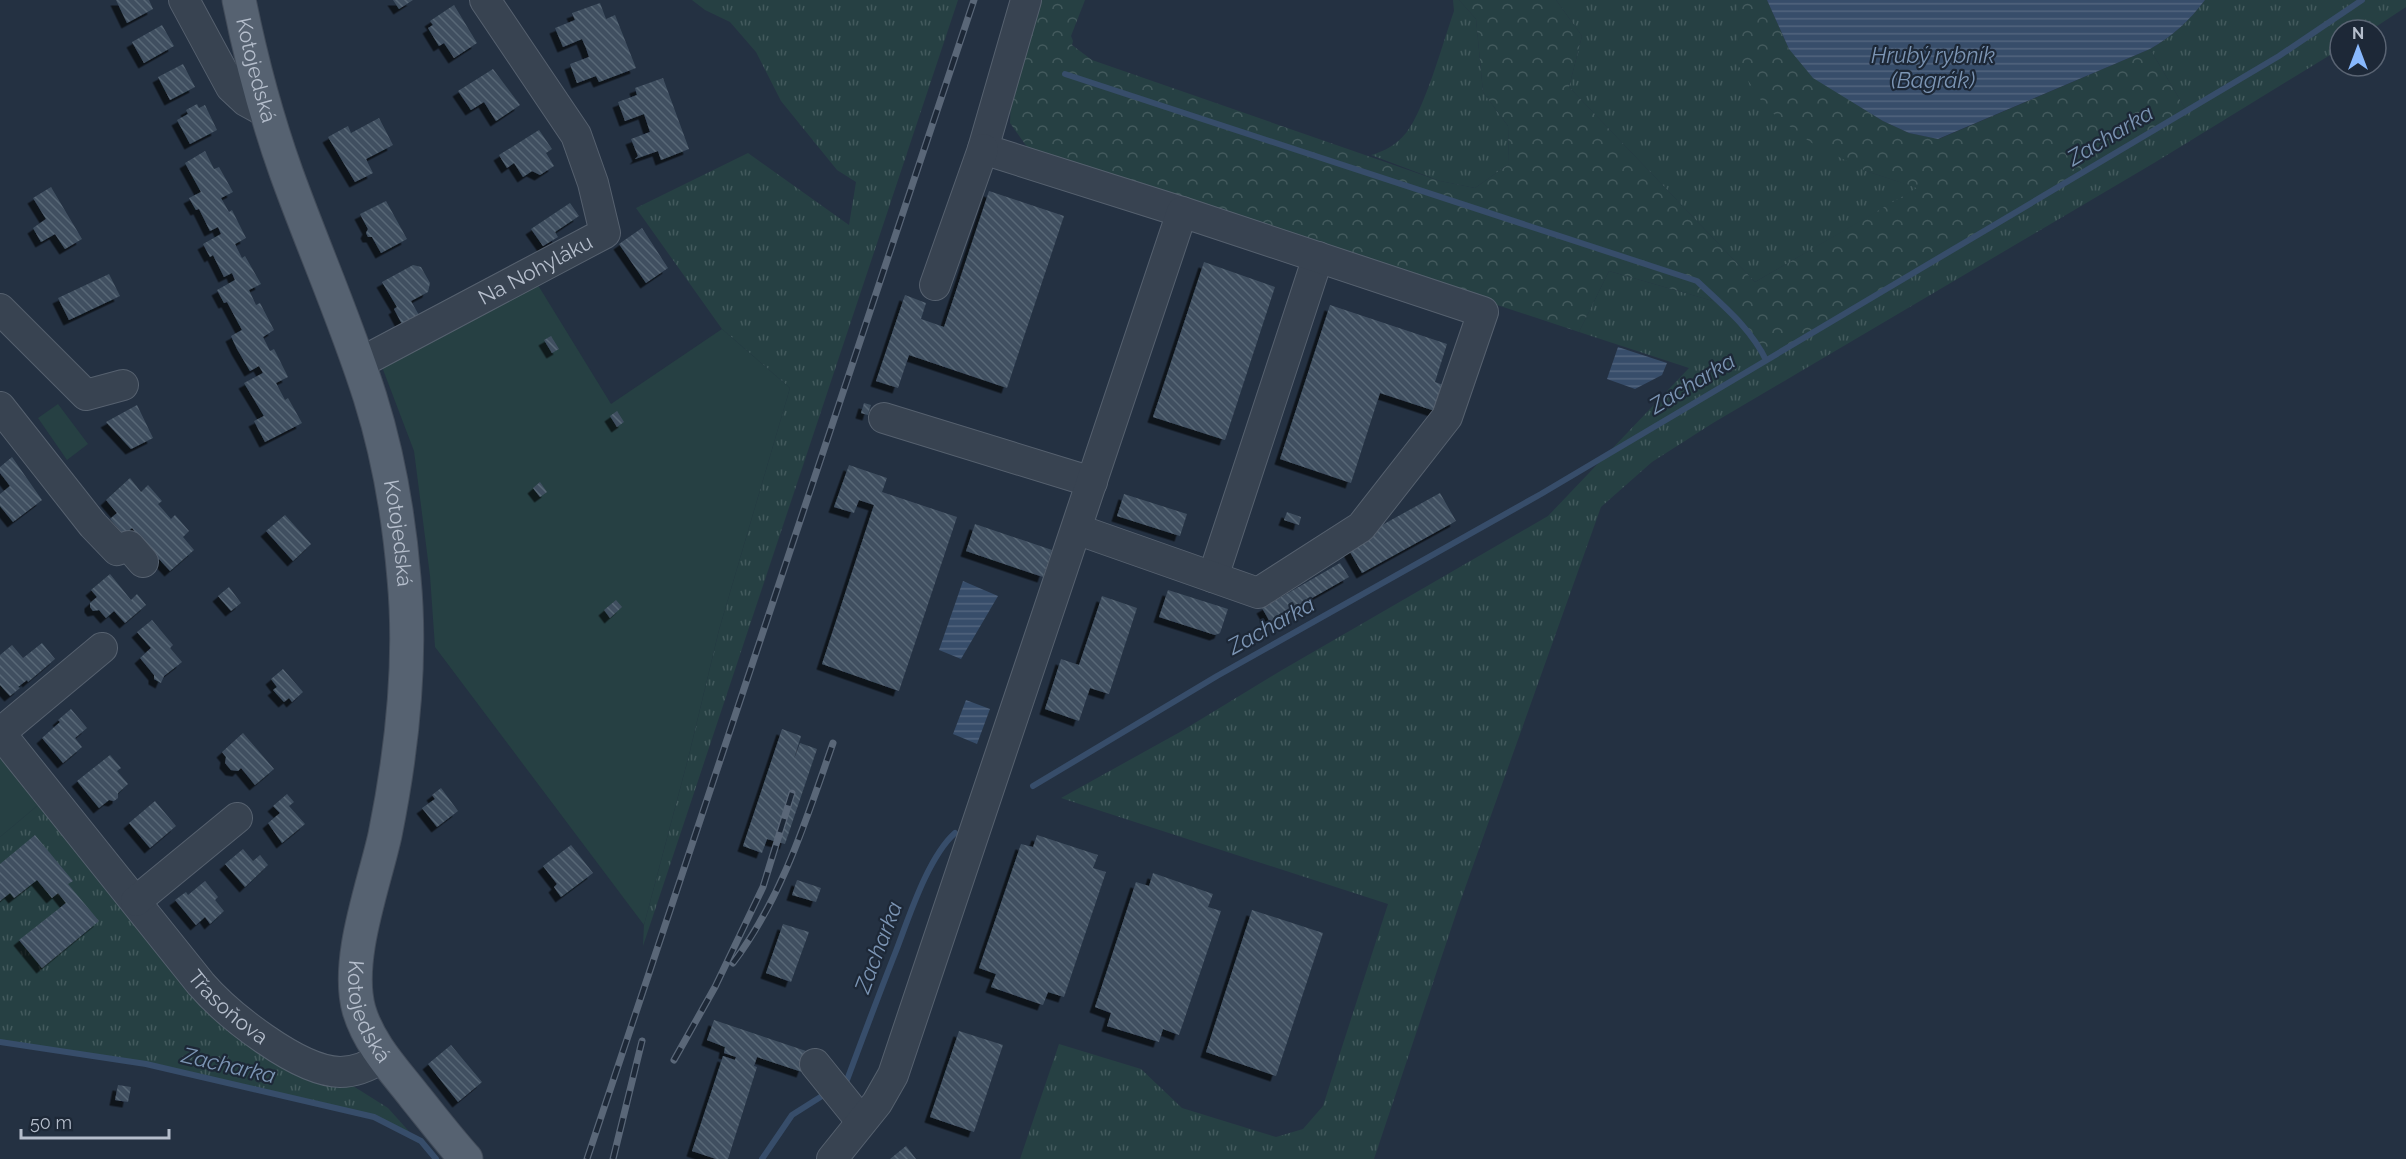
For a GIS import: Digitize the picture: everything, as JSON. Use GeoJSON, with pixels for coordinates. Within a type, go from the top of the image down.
{"type":"FeatureCollection","features":[{"type":"Feature","properties":{"kind":"main road","name":"Kotojedská"},"geometry":{"type":"LineString","coordinates":[[239,0],[266,112],[289,182],[377,419],[400,547],[406,609],[406,677],[398,753],[385,834],[361,936],[355,975],[358,1008],[364,1026],[390,1066],[466,1159]]}},
{"type":"Feature","properties":{"kind":"street"},"geometry":{"type":"LineString","coordinates":[[184,0],[231,87],[246,101],[266,112]]}},
{"type":"Feature","properties":{"kind":"street","name":"Na Nohyláku"},"geometry":{"type":"LineString","coordinates":[[358,364],[605,233],[593,183],[576,135],[484,0]]}},
{"type":"Feature","properties":{"kind":"street"},"geometry":{"type":"LineString","coordinates":[[935,285],[983,149],[1026,0]]}},
{"type":"Feature","properties":{"kind":"street"},"geometry":{"type":"LineString","coordinates":[[983,149],[1483,312],[1447,417],[1361,527],[1258,593],[1076,529]]}},
{"type":"Feature","properties":{"kind":"street"},"geometry":{"type":"LineString","coordinates":[[832,1159],[869,1112],[892,1075],[1182,212]]}},
{"type":"Feature","properties":{"kind":"street"},"geometry":{"type":"LineString","coordinates":[[1213,577],[1318,257]]}},
{"type":"Feature","properties":{"kind":"street"},"geometry":{"type":"LineString","coordinates":[[0,309],[86,395],[123,385]]}},
{"type":"Feature","properties":{"kind":"street"},"geometry":{"type":"LineString","coordinates":[[0,407],[93,525],[117,550],[129,546],[143,562]]}},
{"type":"Feature","properties":{"kind":"street"},"geometry":{"type":"LineString","coordinates":[[884,418],[1092,482]]}},
{"type":"Feature","properties":{"kind":"street"},"geometry":{"type":"LineString","coordinates":[[0,733],[102,648]]}},
{"type":"Feature","properties":{"kind":"street","name":"Třasoňova"},"geometry":{"type":"LineString","coordinates":[[0,733],[212,997],[243,1024],[266,1040],[331,1071],[390,1066]]}},
{"type":"Feature","properties":{"kind":"street"},"geometry":{"type":"LineString","coordinates":[[136,901],[237,818]]}},
{"type":"Feature","properties":{"kind":"street"},"geometry":{"type":"LineString","coordinates":[[815,1064],[869,1112]]}},
{"type":"Feature","properties":{"kind":"green space"},"geometry":{"type":"Polygon","coordinates":[[[692,0],[958,0],[643,946],[644,925],[719,630],[790,388],[722,329],[636,208],[748,153],[849,225],[856,182],[837,170],[781,101],[756,52],[730,22],[705,10],[692,0]]]}},
{"type":"Feature","properties":{"kind":"green space"},"geometry":{"type":"Polygon","coordinates":[[[1040,0],[1085,0],[1071,36],[1072,45],[1092,60],[1440,181],[1475,188],[1509,164],[1508,126],[1483,92],[1476,19],[1459,0],[1556,0],[1582,36],[1569,87],[1755,282],[1917,188],[1866,171],[1810,142],[1766,108],[1738,65],[1738,0],[1767,0],[1789,49],[1853,102],[1883,121],[1909,133],[1939,139],[2150,49],[2186,110],[1766,360],[1756,341],[1739,319],[1720,303],[1609,271],[1579,332],[1030,151],[1010,123],[1011,95],[1040,0]]]}},
{"type":"Feature","properties":{"kind":"green space"},"geometry":{"type":"Polygon","coordinates":[[[1453,0],[1459,0],[1476,19],[1483,92],[1508,126],[1509,164],[1475,188],[1440,181],[1371,155],[1394,144],[1406,133],[1413,122],[1427,92],[1439,57],[1454,11],[1453,0]]]}},
{"type":"Feature","properties":{"kind":"green space"},"geometry":{"type":"Polygon","coordinates":[[[1556,0],[1738,0],[1738,65],[1866,171],[1918,188],[1755,282],[1569,87],[1582,36],[1556,0]]]}},
{"type":"Feature","properties":{"kind":"green space"},"geometry":{"type":"Polygon","coordinates":[[[2205,0],[2406,0],[2406,7],[2388,19],[2328,18],[2328,56],[2154,163],[1713,423],[1652,462],[1601,507],[1459,905],[1374,1159],[1020,1159],[1059,1044],[1141,1069],[1182,1108],[1276,1137],[1303,1129],[1323,1106],[1388,904],[1061,798],[1180,732],[1282,670],[1548,516],[1689,368],[1579,332],[1609,271],[1720,303],[1739,319],[1756,341],[1766,360],[2186,110],[2150,49],[2180,28],[2205,0]]]}},
{"type":"Feature","properties":{"kind":"green space"},"geometry":{"type":"Polygon","coordinates":[[[533,277],[611,404],[722,329],[790,388],[719,630],[644,925],[435,647],[430,576],[414,451],[379,359],[533,277]]]}},
{"type":"Feature","properties":{"kind":"green space"},"geometry":{"type":"Polygon","coordinates":[[[58,404],[88,444],[67,460],[38,418],[58,404]]]}},
{"type":"Feature","properties":{"kind":"green space"},"geometry":{"type":"Polygon","coordinates":[[[0,733],[49,796],[0,837],[0,733]]]}},
{"type":"Feature","properties":{"kind":"green space"},"geometry":{"type":"Polygon","coordinates":[[[49,796],[212,997],[388,1108],[414,1137],[374,1117],[146,1064],[0,1042],[0,837],[49,796]]]}},
{"type":"Feature","properties":{"kind":"water","name":"Hrubý rybník (Bagrák)"},"geometry":{"type":"Polygon","coordinates":[[[1767,0],[2205,0],[2180,28],[2150,49],[1938,139],[1909,133],[1883,121],[1813,78],[1789,49],[1767,0]]]}},
{"type":"Feature","properties":{"kind":"water"},"geometry":{"type":"Polygon","coordinates":[[[1618,347],[1667,363],[1662,375],[1635,389],[1607,379],[1618,347]]]}},
{"type":"Feature","properties":{"kind":"water"},"geometry":{"type":"Polygon","coordinates":[[[963,581],[998,596],[961,659],[939,650],[963,581]]]}},
{"type":"Feature","properties":{"kind":"water"},"geometry":{"type":"Polygon","coordinates":[[[966,700],[990,709],[977,744],[953,734],[966,700]]]}},
{"type":"Feature","properties":{"kind":"building"},"geometry":{"type":"Polygon","coordinates":[[[116,0],[149,0],[153,9],[127,23],[116,0]]]}},
{"type":"Feature","properties":{"kind":"building"},"geometry":{"type":"Polygon","coordinates":[[[393,0],[413,0],[399,9],[393,0]]]}},
{"type":"Feature","properties":{"kind":"building"},"geometry":{"type":"Polygon","coordinates":[[[600,3],[606,19],[615,15],[636,68],[599,82],[596,76],[577,83],[570,64],[589,57],[586,48],[582,39],[563,47],[555,28],[575,20],[572,13],[600,3]]]}},
{"type":"Feature","properties":{"kind":"building"},"geometry":{"type":"Polygon","coordinates":[[[454,5],[477,43],[454,58],[444,43],[439,46],[428,28],[433,25],[430,21],[454,5]]]}},
{"type":"Feature","properties":{"kind":"building"},"geometry":{"type":"Polygon","coordinates":[[[162,25],[174,46],[144,63],[132,42],[162,25]]]}},
{"type":"Feature","properties":{"kind":"building"},"geometry":{"type":"Polygon","coordinates":[[[183,64],[195,87],[170,100],[158,77],[183,64]]]}},
{"type":"Feature","properties":{"kind":"building"},"geometry":{"type":"Polygon","coordinates":[[[493,69],[520,105],[496,121],[484,102],[471,110],[458,91],[493,69]]]}},
{"type":"Feature","properties":{"kind":"building"},"geometry":{"type":"Polygon","coordinates":[[[663,78],[689,149],[661,160],[658,151],[635,159],[638,156],[631,139],[650,132],[644,114],[625,121],[618,102],[637,95],[635,88],[663,78]]]}},
{"type":"Feature","properties":{"kind":"building"},"geometry":{"type":"Polygon","coordinates":[[[197,104],[199,108],[205,105],[217,130],[190,144],[177,120],[188,114],[186,110],[197,104]]]}},
{"type":"Feature","properties":{"kind":"building"},"geometry":{"type":"Polygon","coordinates":[[[379,118],[393,145],[366,159],[373,173],[355,182],[328,137],[348,126],[351,133],[379,118]]]}},
{"type":"Feature","properties":{"kind":"building"},"geometry":{"type":"Polygon","coordinates":[[[539,130],[552,149],[546,153],[554,166],[540,175],[532,171],[523,177],[514,163],[507,168],[499,155],[539,130]]]}},
{"type":"Feature","properties":{"kind":"building"},"geometry":{"type":"Polygon","coordinates":[[[205,151],[214,169],[219,167],[233,192],[221,198],[229,212],[232,210],[246,238],[235,244],[242,258],[245,256],[261,284],[249,290],[256,305],[260,303],[274,330],[263,337],[270,351],[274,349],[288,377],[276,383],[285,400],[288,398],[302,423],[265,442],[254,421],[264,416],[244,383],[263,373],[259,366],[250,371],[237,349],[231,336],[242,330],[227,302],[224,303],[217,290],[235,280],[232,273],[224,277],[213,255],[210,257],[203,244],[221,234],[218,227],[210,231],[199,209],[196,210],[189,198],[201,192],[185,163],[205,151]]]}},
{"type":"Feature","properties":{"kind":"building"},"geometry":{"type":"Polygon","coordinates":[[[51,187],[82,239],[65,249],[55,234],[41,242],[33,228],[46,219],[33,198],[51,187]]]}},
{"type":"Feature","properties":{"kind":"building"},"geometry":{"type":"Polygon","coordinates":[[[989,191],[1064,216],[1007,388],[909,355],[898,388],[876,381],[905,295],[926,303],[921,319],[944,327],[989,191]]]}},
{"type":"Feature","properties":{"kind":"building"},"geometry":{"type":"Polygon","coordinates":[[[386,201],[407,239],[381,253],[372,237],[368,237],[366,233],[368,229],[360,214],[386,201]]]}},
{"type":"Feature","properties":{"kind":"building"},"geometry":{"type":"Polygon","coordinates":[[[570,203],[579,216],[555,232],[558,237],[543,246],[531,229],[570,203]]]}},
{"type":"Feature","properties":{"kind":"building"},"geometry":{"type":"Polygon","coordinates":[[[642,228],[668,268],[646,283],[619,244],[642,228]]]}},
{"type":"Feature","properties":{"kind":"building"},"geometry":{"type":"Polygon","coordinates":[[[1204,262],[1275,287],[1225,440],[1153,417],[1204,262]]]}},
{"type":"Feature","properties":{"kind":"building"},"geometry":{"type":"Polygon","coordinates":[[[413,265],[421,267],[430,283],[428,292],[411,301],[420,317],[403,326],[394,309],[397,307],[382,282],[413,265]]]}},
{"type":"Feature","properties":{"kind":"building"},"geometry":{"type":"Polygon","coordinates":[[[109,274],[120,296],[69,320],[58,298],[109,274]]]}},
{"type":"Feature","properties":{"kind":"building"},"geometry":{"type":"Polygon","coordinates":[[[1330,305],[1447,344],[1435,382],[1446,386],[1438,412],[1380,393],[1351,483],[1280,459],[1330,305]]]}},
{"type":"Feature","properties":{"kind":"building"},"geometry":{"type":"Polygon","coordinates":[[[551,336],[559,349],[552,353],[544,340],[551,336]]]}},
{"type":"Feature","properties":{"kind":"building"},"geometry":{"type":"Polygon","coordinates":[[[864,403],[871,405],[868,415],[861,413],[864,403]]]}},
{"type":"Feature","properties":{"kind":"building"},"geometry":{"type":"Polygon","coordinates":[[[137,405],[153,438],[131,449],[106,422],[137,405]]]}},
{"type":"Feature","properties":{"kind":"building"},"geometry":{"type":"Polygon","coordinates":[[[617,411],[624,422],[617,427],[610,416],[617,411]]]}},
{"type":"Feature","properties":{"kind":"building"},"geometry":{"type":"Polygon","coordinates":[[[12,457],[42,500],[13,522],[0,506],[0,494],[10,486],[0,473],[0,467],[12,457]]]}},
{"type":"Feature","properties":{"kind":"building"},"geometry":{"type":"Polygon","coordinates":[[[849,465],[887,478],[882,492],[957,517],[899,691],[822,664],[874,505],[859,500],[854,513],[834,507],[849,465]]]}},
{"type":"Feature","properties":{"kind":"building"},"geometry":{"type":"Polygon","coordinates":[[[130,478],[141,492],[148,485],[162,501],[158,504],[171,519],[175,515],[189,531],[183,537],[194,550],[170,571],[159,559],[151,565],[145,543],[132,528],[124,535],[110,519],[117,513],[106,500],[130,478]]]}},
{"type":"Feature","properties":{"kind":"building"},"geometry":{"type":"Polygon","coordinates":[[[540,482],[547,492],[540,497],[533,488],[540,482]]]}},
{"type":"Feature","properties":{"kind":"building"},"geometry":{"type":"Polygon","coordinates":[[[1440,493],[1456,521],[1362,573],[1346,545],[1440,493]]]}},
{"type":"Feature","properties":{"kind":"building"},"geometry":{"type":"Polygon","coordinates":[[[1124,494],[1187,514],[1180,536],[1117,516],[1124,494]]]}},
{"type":"Feature","properties":{"kind":"building"},"geometry":{"type":"Polygon","coordinates":[[[1287,512],[1301,517],[1299,525],[1284,520],[1287,512]]]}},
{"type":"Feature","properties":{"kind":"building"},"geometry":{"type":"Polygon","coordinates":[[[285,515],[311,544],[293,561],[266,531],[285,515]]]}},
{"type":"Feature","properties":{"kind":"building"},"geometry":{"type":"Polygon","coordinates":[[[975,524],[1052,550],[1043,577],[966,551],[975,524]]]}},
{"type":"Feature","properties":{"kind":"building"},"geometry":{"type":"Polygon","coordinates":[[[1340,563],[1349,577],[1270,622],[1262,608],[1340,563]]]}},
{"type":"Feature","properties":{"kind":"building"},"geometry":{"type":"Polygon","coordinates":[[[110,574],[131,600],[137,594],[146,605],[125,623],[114,611],[106,618],[99,610],[93,611],[90,607],[90,603],[97,597],[91,590],[110,574]]]}},
{"type":"Feature","properties":{"kind":"building"},"geometry":{"type":"Polygon","coordinates":[[[229,587],[241,603],[231,611],[218,596],[229,587]]]}},
{"type":"Feature","properties":{"kind":"building"},"geometry":{"type":"Polygon","coordinates":[[[1168,590],[1228,609],[1220,633],[1215,635],[1159,617],[1168,590]]]}},
{"type":"Feature","properties":{"kind":"building"},"geometry":{"type":"Polygon","coordinates":[[[1102,596],[1137,608],[1109,694],[1090,688],[1079,721],[1045,709],[1061,659],[1079,665],[1102,596]]]}},
{"type":"Feature","properties":{"kind":"building"},"geometry":{"type":"Polygon","coordinates":[[[616,600],[622,607],[610,618],[604,610],[616,600]]]}},
{"type":"Feature","properties":{"kind":"building"},"geometry":{"type":"Polygon","coordinates":[[[152,620],[173,645],[170,648],[182,662],[164,676],[161,683],[154,679],[154,675],[140,658],[151,648],[137,632],[152,620]]]}},
{"type":"Feature","properties":{"kind":"building"},"geometry":{"type":"Polygon","coordinates":[[[42,643],[55,659],[28,682],[27,680],[18,687],[20,688],[10,696],[0,685],[0,655],[12,645],[23,658],[42,643]]]}},
{"type":"Feature","properties":{"kind":"building"},"geometry":{"type":"Polygon","coordinates":[[[283,669],[303,692],[292,702],[289,698],[284,702],[273,690],[277,687],[271,679],[283,669]]]}},
{"type":"Feature","properties":{"kind":"building"},"geometry":{"type":"Polygon","coordinates":[[[71,709],[87,728],[75,738],[82,747],[63,763],[42,738],[71,709]]]}},
{"type":"Feature","properties":{"kind":"building"},"geometry":{"type":"Polygon","coordinates":[[[782,729],[801,736],[794,759],[800,743],[817,749],[785,844],[767,839],[762,853],[743,846],[782,729]]]}},
{"type":"Feature","properties":{"kind":"building"},"geometry":{"type":"Polygon","coordinates":[[[243,733],[274,769],[255,785],[241,768],[238,771],[231,770],[225,763],[226,757],[222,752],[243,733]]]}},
{"type":"Feature","properties":{"kind":"building"},"geometry":{"type":"Polygon","coordinates":[[[110,755],[121,768],[117,771],[128,784],[118,793],[118,798],[114,801],[109,800],[99,808],[77,781],[110,755]]]}},
{"type":"Feature","properties":{"kind":"building"},"geometry":{"type":"Polygon","coordinates":[[[441,788],[458,811],[437,827],[422,808],[435,799],[432,795],[441,788]]]}},
{"type":"Feature","properties":{"kind":"building"},"geometry":{"type":"Polygon","coordinates":[[[287,794],[294,802],[289,806],[305,824],[282,843],[268,823],[280,813],[273,806],[287,794]]]}},
{"type":"Feature","properties":{"kind":"building"},"geometry":{"type":"Polygon","coordinates":[[[155,801],[176,826],[150,848],[129,823],[155,801]]]}},
{"type":"Feature","properties":{"kind":"building"},"geometry":{"type":"Polygon","coordinates":[[[35,835],[73,881],[68,884],[99,921],[42,968],[19,940],[66,903],[58,893],[52,898],[37,880],[14,898],[10,893],[0,901],[0,864],[35,835]]]}},
{"type":"Feature","properties":{"kind":"building"},"geometry":{"type":"Polygon","coordinates":[[[1037,835],[1098,855],[1093,868],[1106,872],[1064,997],[1048,992],[1043,1005],[991,987],[996,974],[979,968],[1021,844],[1033,847],[1037,835]]]}},
{"type":"Feature","properties":{"kind":"building"},"geometry":{"type":"Polygon","coordinates":[[[571,845],[593,873],[561,897],[554,887],[557,884],[543,866],[571,845]]]}},
{"type":"Feature","properties":{"kind":"building"},"geometry":{"type":"Polygon","coordinates":[[[243,849],[253,861],[260,855],[268,865],[245,887],[225,864],[243,849]]]}},
{"type":"Feature","properties":{"kind":"building"},"geometry":{"type":"Polygon","coordinates":[[[1153,873],[1213,894],[1208,907],[1221,911],[1179,1035],[1163,1029],[1159,1042],[1107,1026],[1111,1013],[1095,1007],[1136,882],[1149,886],[1153,873]]]}},
{"type":"Feature","properties":{"kind":"building"},"geometry":{"type":"Polygon","coordinates":[[[797,880],[821,888],[816,902],[792,895],[797,880]]]}},
{"type":"Feature","properties":{"kind":"building"},"geometry":{"type":"Polygon","coordinates":[[[205,881],[218,897],[215,900],[224,911],[210,924],[205,917],[196,925],[175,900],[186,892],[188,895],[205,881]]]}},
{"type":"Feature","properties":{"kind":"building"},"geometry":{"type":"Polygon","coordinates":[[[1252,910],[1323,933],[1276,1076],[1206,1052],[1252,910]]]}},
{"type":"Feature","properties":{"kind":"building"},"geometry":{"type":"Polygon","coordinates":[[[783,924],[809,932],[791,982],[766,973],[783,924]]]}},
{"type":"Feature","properties":{"kind":"building"},"geometry":{"type":"Polygon","coordinates":[[[714,1020],[809,1052],[802,1072],[757,1057],[754,1066],[757,1067],[728,1159],[716,1159],[692,1151],[723,1056],[735,1060],[736,1057],[724,1053],[725,1047],[707,1040],[714,1020]]]}},
{"type":"Feature","properties":{"kind":"building"},"geometry":{"type":"Polygon","coordinates":[[[959,1031],[1003,1045],[974,1132],[930,1117],[959,1031]]]}},
{"type":"Feature","properties":{"kind":"building"},"geometry":{"type":"Polygon","coordinates":[[[451,1045],[482,1082],[458,1102],[428,1064],[451,1045]]]}},
{"type":"Feature","properties":{"kind":"building"},"geometry":{"type":"Polygon","coordinates":[[[118,1085],[131,1087],[128,1102],[115,1100],[118,1085]]]}},
{"type":"Feature","properties":{"kind":"building"},"geometry":{"type":"Polygon","coordinates":[[[906,1146],[916,1159],[890,1159],[906,1146]]]}},
{"type":"Feature","properties":{"kind":"waterway","name":"Zacharka"},"geometry":{"type":"LineString","coordinates":[[1033,786],[1217,676],[1541,494],[2279,56],[2362,0]]}},
{"type":"Feature","properties":{"kind":"waterway"},"geometry":{"type":"LineString","coordinates":[[1065,74],[1697,281],[1744,327],[1766,360]]}},
{"type":"Feature","properties":{"kind":"waterway","name":"Zacharka"},"geometry":{"type":"LineString","coordinates":[[847,1080],[920,888],[936,857],[955,833]]}},
{"type":"Feature","properties":{"kind":"waterway","name":"Zacharka"},"geometry":{"type":"LineString","coordinates":[[0,1042],[146,1064],[374,1117],[421,1141],[436,1159]]}},
{"type":"Feature","properties":{"kind":"waterway","name":"Zacharka"},"geometry":{"type":"LineString","coordinates":[[762,1159],[792,1115],[822,1096]]}},
{"type":"Feature","properties":{"kind":"railway"},"geometry":{"type":"LineString","coordinates":[[587,1159],[974,0]]}},
{"type":"Feature","properties":{"kind":"railway"},"geometry":{"type":"LineString","coordinates":[[733,963],[766,912],[779,885],[833,743]]}},
{"type":"Feature","properties":{"kind":"railway"},"geometry":{"type":"LineString","coordinates":[[674,1060],[715,987],[763,887],[792,793]]}},
{"type":"Feature","properties":{"kind":"railway"},"geometry":{"type":"LineString","coordinates":[[613,1159],[642,1041]]}}]}
